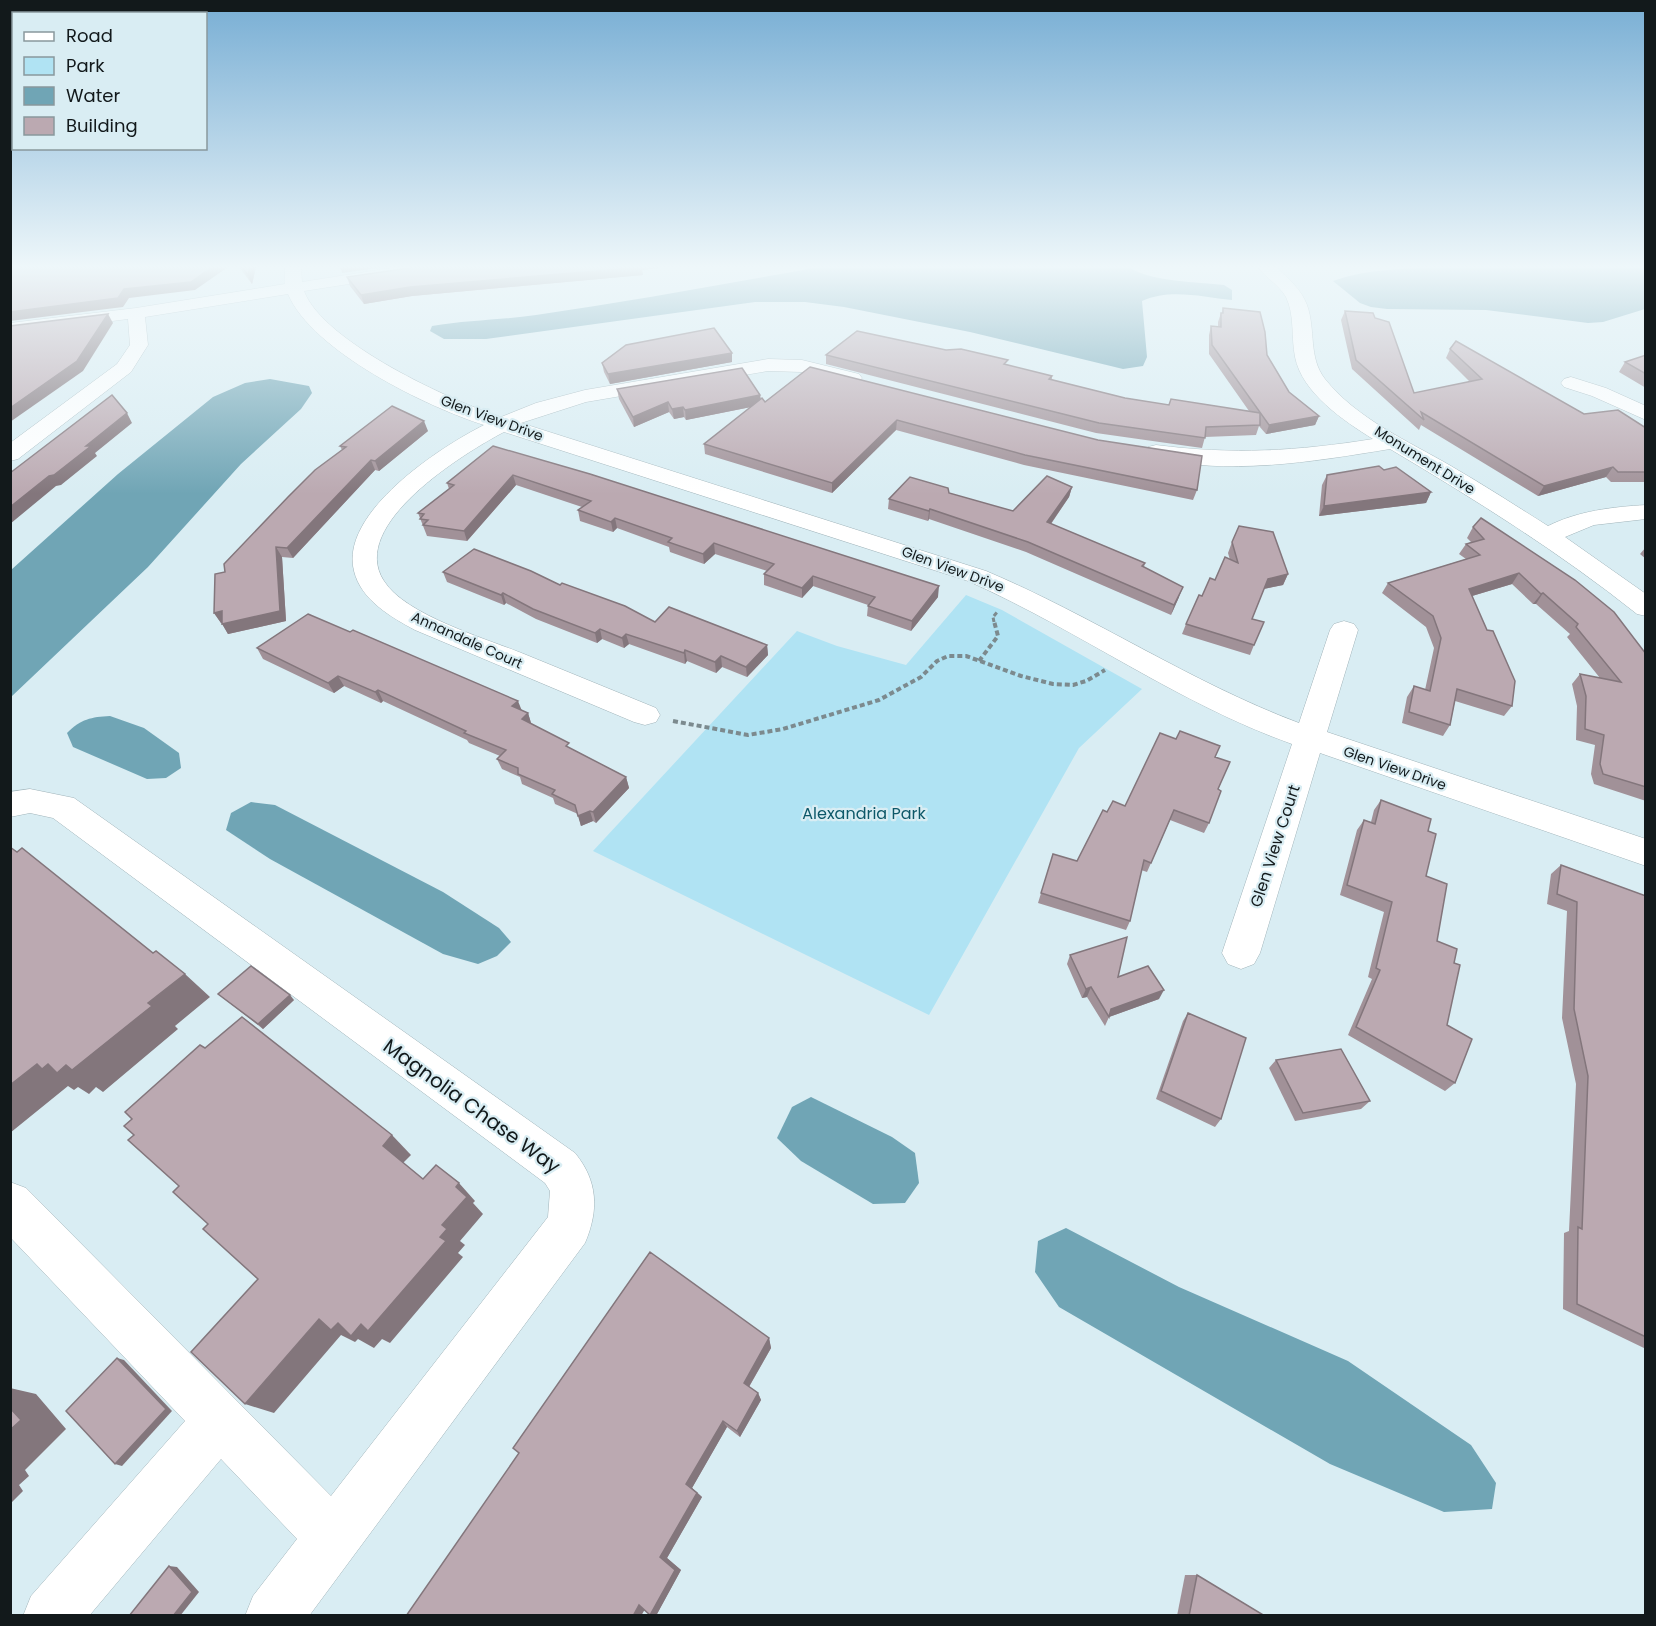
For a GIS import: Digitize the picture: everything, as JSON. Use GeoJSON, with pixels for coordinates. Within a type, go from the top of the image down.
{"type":"FeatureCollection","features":[{"type":"Feature","properties":{"kind":"street"},"geometry":{"type":"LineString","coordinates":[[10,454],[124,368],[139,343]]}},
{"type":"Feature","properties":{"kind":"street","name":"Glen View Drive"},"geometry":{"type":"LineString","coordinates":[[341,343],[416,389],[502,424],[938,562],[1015,592],[1210,697],[1309,738],[1646,853]]}},
{"type":"Feature","properties":{"kind":"street","name":"Monument Drive"},"geometry":{"type":"LineString","coordinates":[[1304,343],[1305,359],[1318,383],[1336,402],[1357,418],[1612,581],[1646,608]]}},
{"type":"Feature","properties":{"kind":"street","name":"Annandale Court"},"geometry":{"type":"LineString","coordinates":[[645,715],[425,624],[399,610],[371,582],[365,568],[365,548],[381,516],[423,475],[449,454],[502,424],[528,413],[585,396],[753,366],[802,366],[870,383]]}},
{"type":"Feature","properties":{"kind":"street"},"geometry":{"type":"LineString","coordinates":[[1571,383],[1599,392],[1646,414]]}},
{"type":"Feature","properties":{"kind":"street"},"geometry":{"type":"LineString","coordinates":[[1141,450],[1188,456],[1262,459],[1297,457],[1396,442]]}},
{"type":"Feature","properties":{"kind":"street"},"geometry":{"type":"LineString","coordinates":[[1546,538],[1564,525],[1585,518],[1646,512]]}},
{"type":"Feature","properties":{"kind":"street","name":"Glen View Court"},"geometry":{"type":"LineString","coordinates":[[1241,953],[1344,630]]}},
{"type":"Feature","properties":{"kind":"street","name":"Magnolia Chase Way"},"geometry":{"type":"LineString","coordinates":[[10,805],[30,801],[62,807],[550,1161],[568,1177],[575,1198],[569,1227],[273,1616]]}},
{"type":"Feature","properties":{"kind":"street"},"geometry":{"type":"LineString","coordinates":[[10,1204],[333,1537]]}},
{"type":"Feature","properties":{"kind":"street"},"geometry":{"type":"LineString","coordinates":[[51,1616],[220,1420]]}},
{"type":"Feature","properties":{"kind":"path"},"geometry":{"type":"LineString","coordinates":[[980,661],[998,636],[993,617],[1015,592]]}},
{"type":"Feature","properties":{"kind":"path"},"geometry":{"type":"LineString","coordinates":[[645,715],[748,735],[783,729],[879,700],[921,677],[937,661],[948,656],[966,656],[1021,676],[1053,684],[1073,685],[1100,674],[1127,653]]}},
{"type":"Feature","properties":{"kind":"green space","name":"Alexandria Park"},"geometry":{"type":"Polygon","coordinates":[[[966,595],[1002,610],[1142,689],[1079,748],[929,1015],[593,851],[797,631],[837,646],[906,665],[966,595]]]}},
{"type":"Feature","properties":{"kind":"water"},"geometry":{"type":"Polygon","coordinates":[[[1015,343],[1146,343],[1147,357],[1143,366],[1123,369],[1015,343]]]}},
{"type":"Feature","properties":{"kind":"water"},"geometry":{"type":"Polygon","coordinates":[[[270,379],[309,386],[312,393],[301,409],[241,464],[148,567],[11,697],[11,570],[118,474],[213,397],[245,383],[270,379]]]}},
{"type":"Feature","properties":{"kind":"water"},"geometry":{"type":"Polygon","coordinates":[[[110,716],[144,728],[179,753],[181,768],[166,778],[147,779],[73,747],[67,733],[72,728],[87,720],[110,716]]]}},
{"type":"Feature","properties":{"kind":"water"},"geometry":{"type":"Polygon","coordinates":[[[251,802],[275,805],[443,892],[499,928],[511,942],[497,956],[478,964],[443,954],[270,859],[226,830],[231,813],[251,802]]]}},
{"type":"Feature","properties":{"kind":"water"},"geometry":{"type":"Polygon","coordinates":[[[811,1097],[892,1137],[915,1153],[919,1183],[905,1203],[873,1204],[801,1161],[777,1138],[792,1107],[811,1097]]]}},
{"type":"Feature","properties":{"kind":"water"},"geometry":{"type":"Polygon","coordinates":[[[1066,1228],[1179,1287],[1348,1361],[1471,1445],[1496,1483],[1492,1509],[1444,1512],[1330,1464],[1059,1307],[1035,1272],[1038,1241],[1066,1228]]]}},
{"type":"Feature","properties":{"kind":"building"},"geometry":{"type":"Polygon","coordinates":[[[10,343],[89,343],[77,361],[10,408],[10,343]]]}},
{"type":"Feature","properties":{"kind":"building"},"geometry":{"type":"Polygon","coordinates":[[[637,343],[725,343],[732,353],[608,374],[602,363],[626,345],[637,343]]]}},
{"type":"Feature","properties":{"kind":"building"},"geometry":{"type":"Polygon","coordinates":[[[842,343],[913,343],[946,350],[961,349],[1008,360],[1004,364],[1052,376],[1049,379],[1125,398],[1169,405],[1171,399],[1260,413],[1260,425],[1206,427],[1205,438],[1099,423],[826,355],[842,343]]]}},
{"type":"Feature","properties":{"kind":"building"},"geometry":{"type":"Polygon","coordinates":[[[1212,343],[1266,343],[1267,355],[1289,392],[1319,416],[1269,425],[1212,343]]]}},
{"type":"Feature","properties":{"kind":"building"},"geometry":{"type":"Polygon","coordinates":[[[1352,343],[1396,343],[1414,393],[1482,379],[1450,349],[1455,343],[1459,343],[1584,414],[1618,410],[1646,428],[1646,472],[1618,472],[1613,467],[1544,486],[1421,412],[1424,420],[1356,360],[1352,343]]]}},
{"type":"Feature","properties":{"kind":"building"},"geometry":{"type":"Polygon","coordinates":[[[1646,355],[1646,374],[1625,362],[1646,355]]]}},
{"type":"Feature","properties":{"kind":"building"},"geometry":{"type":"Polygon","coordinates":[[[810,367],[1098,440],[1202,456],[1197,490],[1025,455],[897,420],[832,483],[704,444],[762,398],[765,402],[810,367]]]}},
{"type":"Feature","properties":{"kind":"building"},"geometry":{"type":"Polygon","coordinates":[[[742,368],[760,395],[685,410],[683,407],[672,409],[668,402],[633,417],[617,389],[742,368]]]}},
{"type":"Feature","properties":{"kind":"building"},"geometry":{"type":"Polygon","coordinates":[[[112,395],[127,413],[86,446],[91,446],[10,507],[10,473],[112,395]]]}},
{"type":"Feature","properties":{"kind":"building"},"geometry":{"type":"Polygon","coordinates":[[[392,406],[424,421],[375,461],[371,460],[287,548],[276,547],[280,611],[222,624],[222,611],[214,613],[215,574],[225,572],[224,564],[288,497],[315,470],[346,447],[340,446],[392,406]]]}},
{"type":"Feature","properties":{"kind":"building"},"geometry":{"type":"Polygon","coordinates":[[[493,446],[590,474],[939,586],[912,621],[868,606],[875,597],[813,576],[802,588],[764,574],[774,564],[714,543],[703,554],[668,542],[672,538],[615,518],[611,522],[578,510],[591,501],[513,475],[464,531],[423,525],[428,520],[420,519],[424,514],[418,513],[454,485],[447,483],[493,446]]]}},
{"type":"Feature","properties":{"kind":"building"},"geometry":{"type":"Polygon","coordinates":[[[1379,466],[1384,470],[1396,467],[1431,492],[1324,506],[1327,475],[1379,466]]]}},
{"type":"Feature","properties":{"kind":"building"},"geometry":{"type":"Polygon","coordinates":[[[1047,476],[1072,487],[1047,522],[1145,563],[1142,566],[1183,587],[1174,605],[1028,542],[930,509],[929,511],[889,499],[910,477],[948,488],[949,493],[1013,511],[1047,476]]]}},
{"type":"Feature","properties":{"kind":"building"},"geometry":{"type":"Polygon","coordinates":[[[1481,518],[1575,580],[1614,612],[1646,654],[1646,787],[1603,774],[1600,764],[1604,735],[1585,729],[1586,696],[1580,674],[1621,682],[1576,627],[1578,624],[1519,573],[1469,589],[1487,630],[1493,631],[1515,681],[1512,706],[1457,689],[1450,725],[1409,712],[1414,686],[1430,691],[1441,638],[1433,616],[1388,583],[1480,555],[1466,544],[1484,539],[1473,527],[1481,518]]]}},
{"type":"Feature","properties":{"kind":"building"},"geometry":{"type":"Polygon","coordinates":[[[1239,526],[1273,532],[1288,574],[1268,579],[1252,619],[1264,622],[1254,645],[1186,624],[1199,595],[1202,596],[1210,578],[1215,580],[1225,557],[1238,563],[1232,542],[1239,526]]]}},
{"type":"Feature","properties":{"kind":"building"},"geometry":{"type":"Polygon","coordinates":[[[474,549],[560,585],[562,583],[625,606],[655,622],[669,607],[767,645],[746,667],[721,656],[715,662],[685,650],[684,653],[626,634],[622,638],[600,629],[595,633],[533,609],[503,593],[501,595],[443,572],[474,549]]]}},
{"type":"Feature","properties":{"kind":"building"},"geometry":{"type":"Polygon","coordinates":[[[308,614],[350,632],[353,630],[518,701],[512,706],[528,713],[522,719],[569,743],[566,746],[626,777],[593,812],[578,816],[575,805],[552,794],[555,790],[518,774],[518,768],[497,759],[506,750],[464,733],[466,731],[378,690],[375,692],[338,676],[328,683],[257,648],[308,614]]]}},
{"type":"Feature","properties":{"kind":"building"},"geometry":{"type":"Polygon","coordinates":[[[1180,731],[1220,746],[1215,757],[1230,762],[1218,789],[1221,791],[1209,823],[1174,810],[1151,863],[1144,860],[1130,921],[1041,893],[1053,854],[1077,861],[1103,810],[1107,812],[1113,801],[1125,806],[1160,733],[1176,739],[1180,731]]]}},
{"type":"Feature","properties":{"kind":"building"},"geometry":{"type":"Polygon","coordinates":[[[1381,800],[1431,819],[1428,831],[1436,834],[1426,876],[1447,884],[1437,941],[1457,949],[1454,963],[1460,965],[1447,1025],[1472,1039],[1455,1083],[1356,1027],[1380,970],[1376,968],[1392,902],[1347,885],[1364,820],[1375,824],[1381,800]]]}},
{"type":"Feature","properties":{"kind":"building"},"geometry":{"type":"Polygon","coordinates":[[[10,847],[17,852],[22,848],[153,953],[156,951],[185,974],[148,1003],[152,1006],[72,1070],[66,1065],[57,1073],[48,1064],[42,1069],[37,1064],[10,1085],[10,847]]]}},
{"type":"Feature","properties":{"kind":"building"},"geometry":{"type":"Polygon","coordinates":[[[1561,865],[1646,896],[1646,1337],[1577,1304],[1578,1227],[1582,1229],[1588,1076],[1574,1009],[1577,902],[1557,894],[1561,865]]]}},
{"type":"Feature","properties":{"kind":"building"},"geometry":{"type":"Polygon","coordinates":[[[1127,937],[1118,977],[1148,966],[1164,990],[1111,1009],[1109,1017],[1091,987],[1086,989],[1070,955],[1127,937]]]}},
{"type":"Feature","properties":{"kind":"building"},"geometry":{"type":"Polygon","coordinates":[[[251,966],[290,995],[258,1024],[218,994],[251,966]]]}},
{"type":"Feature","properties":{"kind":"building"},"geometry":{"type":"Polygon","coordinates":[[[1188,1013],[1246,1038],[1221,1119],[1161,1091],[1188,1013]]]}},
{"type":"Feature","properties":{"kind":"building"},"geometry":{"type":"Polygon","coordinates":[[[242,1017],[392,1135],[383,1146],[423,1179],[436,1165],[459,1183],[456,1187],[467,1197],[442,1225],[447,1229],[440,1237],[446,1241],[368,1331],[361,1324],[351,1336],[338,1323],[331,1330],[319,1319],[245,1404],[191,1352],[258,1279],[203,1229],[208,1224],[173,1192],[179,1186],[128,1140],[134,1135],[124,1126],[132,1119],[125,1112],[200,1045],[205,1048],[242,1017]]]}},
{"type":"Feature","properties":{"kind":"building"},"geometry":{"type":"Polygon","coordinates":[[[1341,1049],[1370,1101],[1303,1113],[1276,1060],[1341,1049]]]}},
{"type":"Feature","properties":{"kind":"building"},"geometry":{"type":"Polygon","coordinates":[[[650,1252],[769,1338],[744,1383],[758,1393],[737,1431],[723,1421],[686,1484],[697,1493],[660,1557],[675,1570],[650,1615],[639,1605],[633,1616],[406,1616],[519,1453],[513,1448],[650,1252]]]}},
{"type":"Feature","properties":{"kind":"building"},"geometry":{"type":"Polygon","coordinates":[[[117,1358],[166,1409],[115,1464],[66,1411],[117,1358]]]}},
{"type":"Feature","properties":{"kind":"building"},"geometry":{"type":"Polygon","coordinates":[[[10,1408],[21,1420],[10,1430],[10,1408]]]}},
{"type":"Feature","properties":{"kind":"building"},"geometry":{"type":"Polygon","coordinates":[[[169,1566],[192,1592],[173,1616],[129,1616],[169,1566]]]}},
{"type":"Feature","properties":{"kind":"building"},"geometry":{"type":"Polygon","coordinates":[[[1197,1575],[1265,1616],[1189,1616],[1197,1575]]]}}]}
